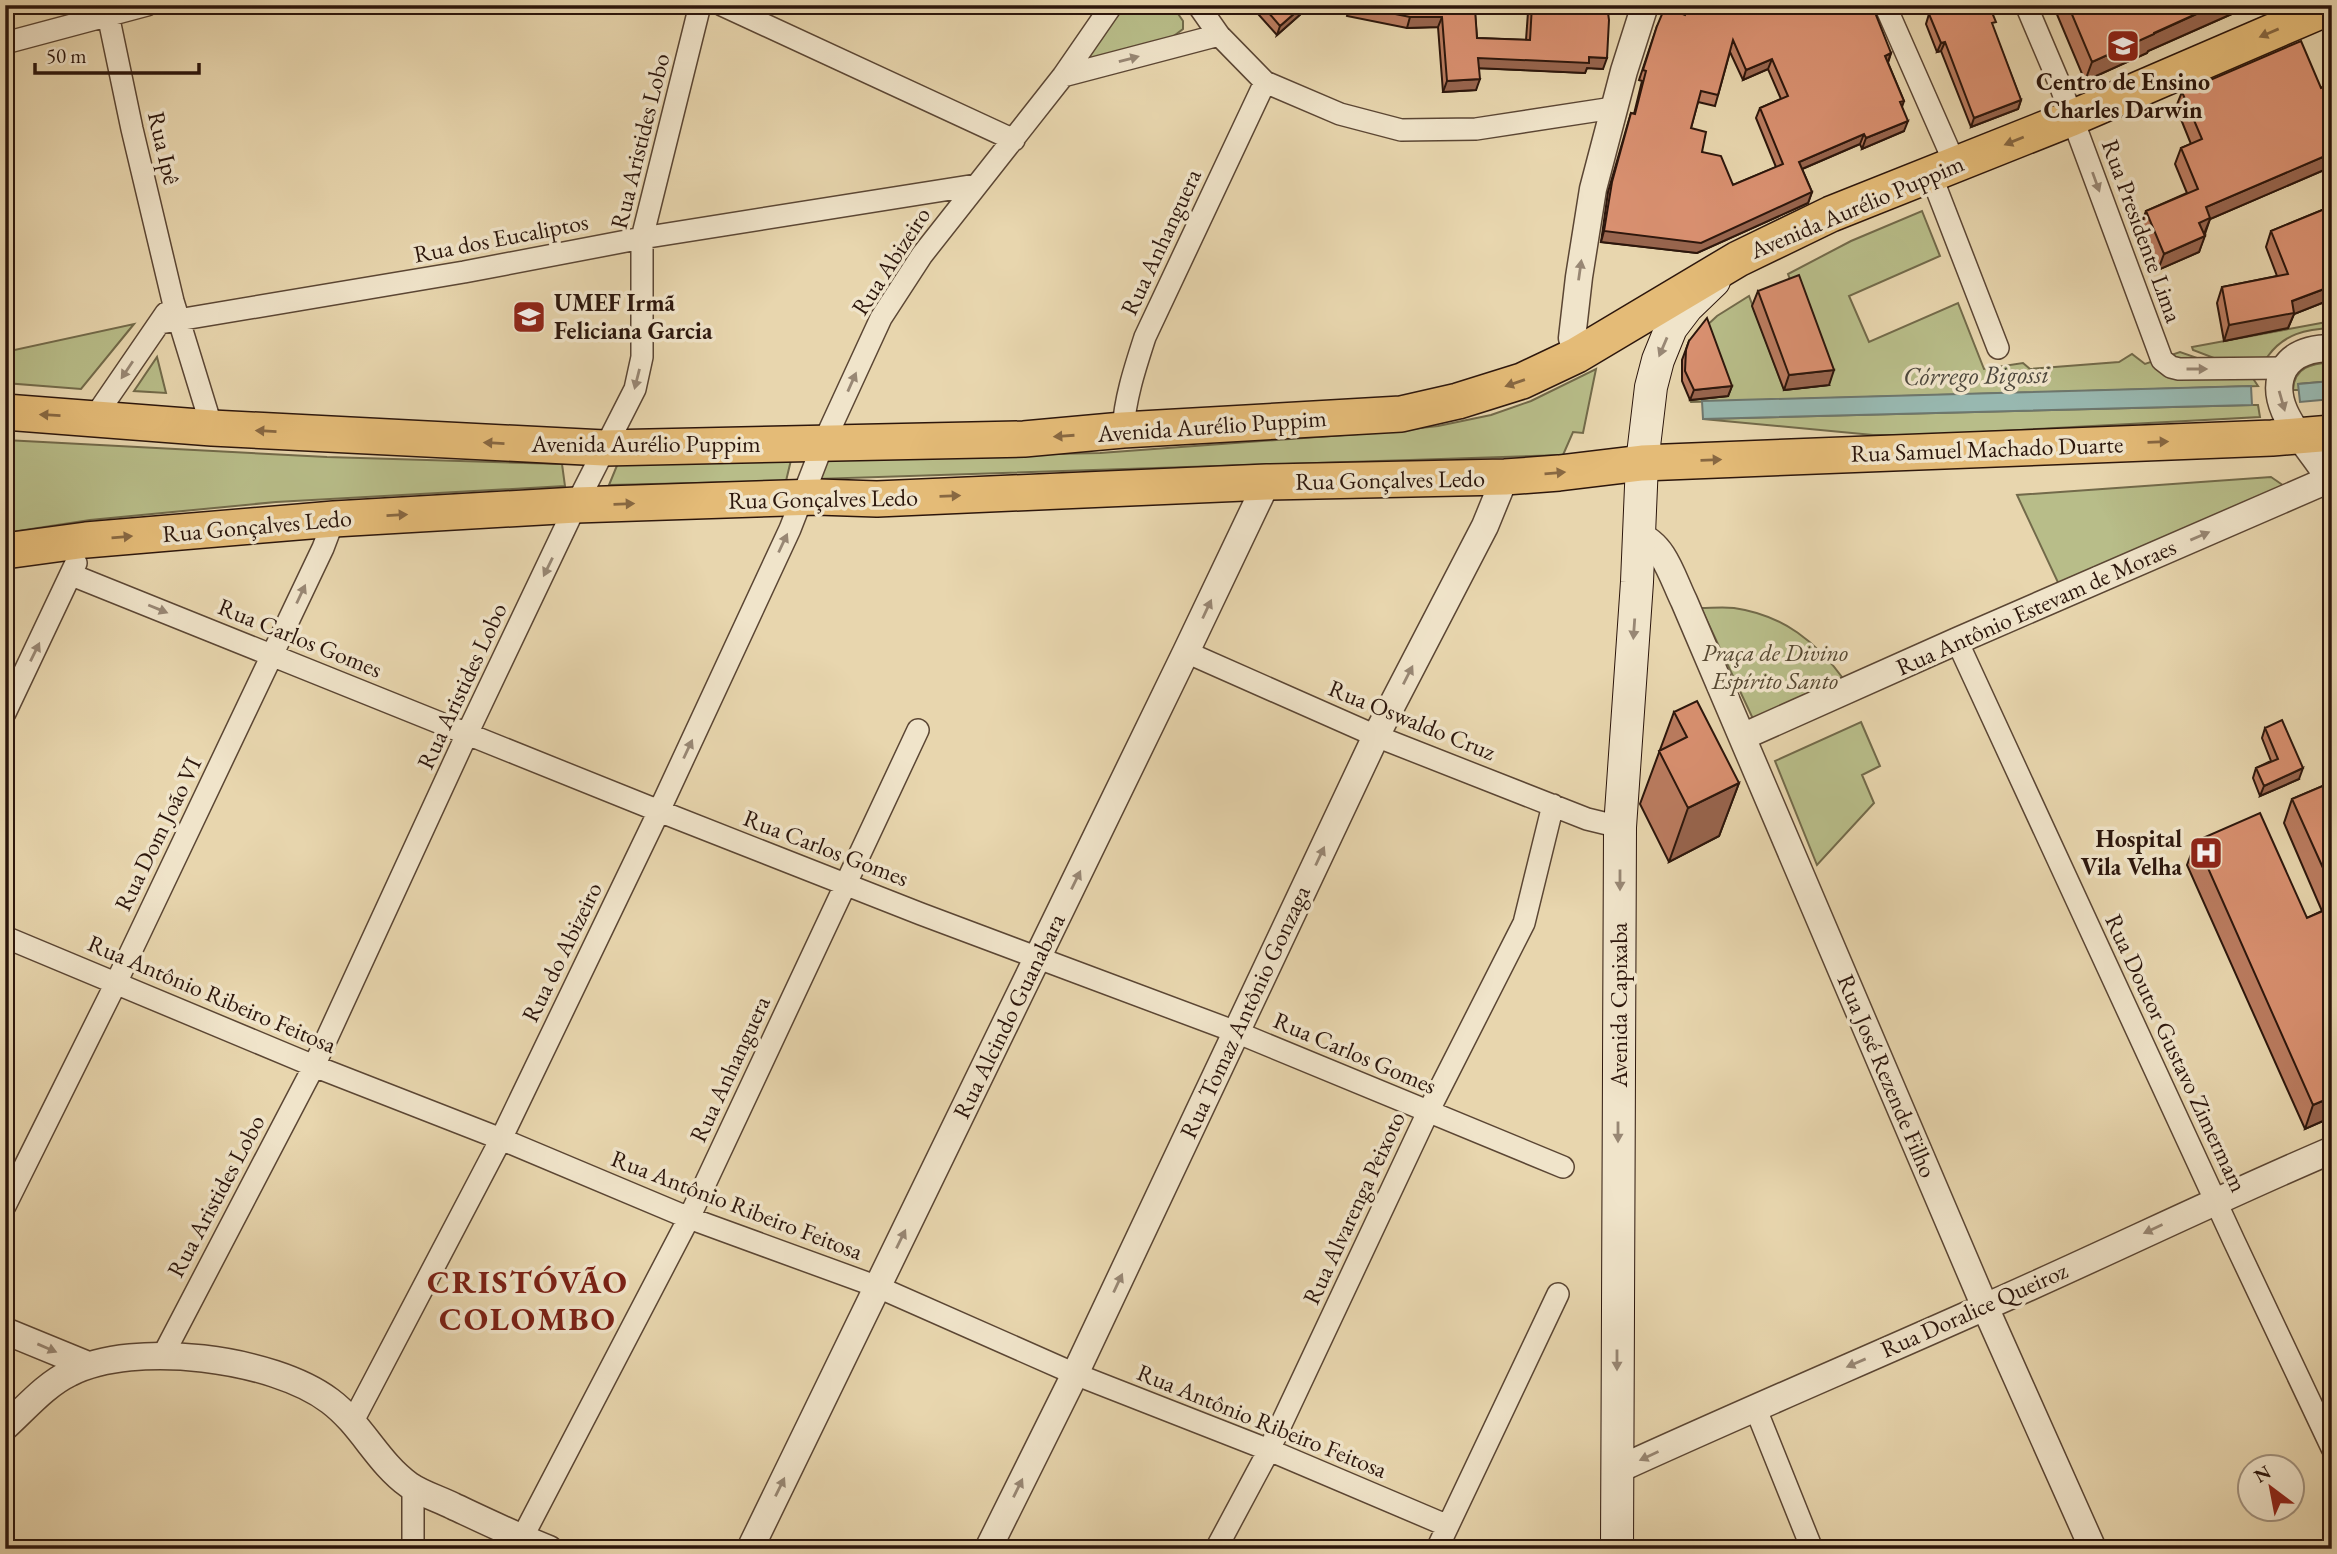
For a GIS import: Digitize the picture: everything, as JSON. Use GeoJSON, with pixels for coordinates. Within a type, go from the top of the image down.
{"type":"FeatureCollection","features":[{"type":"Feature","properties":{"kind":"main road","name":"Avenida Aurélio Puppim"},"geometry":{"type":"LineString","coordinates":[[5,412],[212,428],[604,448],[1024,439],[1123,430],[1401,414],[1458,401],[1522,381],[1577,355],[1738,259],[1831,214],[2072,118],[2332,6]]}},
{"type":"Feature","properties":{"kind":"main road","name":"Avenida Capixaba"},"geometry":{"type":"LineString","coordinates":[[1617,1549],[1620,827],[1637,582],[1642,463],[1651,387],[1671,328],[1687,307],[1738,259]]}},
{"type":"Feature","properties":{"kind":"main road","name":"Rua Samuel Machado Duarte"},"geometry":{"type":"LineString","coordinates":[[1642,463],[2316,435]]}},
{"type":"Feature","properties":{"kind":"main road","name":"Rua Gonçalves Ledo"},"geometry":{"type":"LineString","coordinates":[[5,551],[86,540],[334,519],[576,505],[818,497],[877,499],[1267,482],[1505,477],[1642,463]]}},
{"type":"Feature","properties":{"kind":"street"},"geometry":{"type":"LineString","coordinates":[[5,43],[107,11],[147,5]]}},
{"type":"Feature","properties":{"kind":"street","name":"Rua Aristides Lobo"},"geometry":{"type":"LineString","coordinates":[[162,1357],[314,1066],[467,734],[576,505],[635,389],[642,357],[642,238],[700,5]]}},
{"type":"Feature","properties":{"kind":"street"},"geometry":{"type":"LineString","coordinates":[[722,5],[1014,140]]}},
{"type":"Feature","properties":{"kind":"street","name":"Rua Abizeiro"},"geometry":{"type":"LineString","coordinates":[[803,499],[823,444],[881,318],[922,255],[1063,76],[1112,5]]}},
{"type":"Feature","properties":{"kind":"street"},"geometry":{"type":"LineString","coordinates":[[1198,5],[1219,35],[1265,82],[1340,114],[1401,130],[1476,129],[1613,108]]}},
{"type":"Feature","properties":{"kind":"street"},"geometry":{"type":"LineString","coordinates":[[1885,5],[1943,170],[1998,348]]}},
{"type":"Feature","properties":{"kind":"street","name":"Rua Presidente Lima"},"geometry":{"type":"LineString","coordinates":[[2026,5],[2072,118],[2162,359],[2171,367],[2179,369],[2285,368]]}},
{"type":"Feature","properties":{"kind":"street","name":"Rua Ipê"},"geometry":{"type":"LineString","coordinates":[[107,11],[171,315],[212,428]]}},
{"type":"Feature","properties":{"kind":"street"},"geometry":{"type":"LineString","coordinates":[[1577,355],[1572,338],[1593,189],[1639,12]]}},
{"type":"Feature","properties":{"kind":"street"},"geometry":{"type":"LineString","coordinates":[[1063,76],[1219,35]]}},
{"type":"Feature","properties":{"kind":"street","name":"Rua Anhanguera"},"geometry":{"type":"LineString","coordinates":[[1123,430],[1130,382],[1145,337],[1265,82]]}},
{"type":"Feature","properties":{"kind":"street","name":"Rua dos Eucaliptos"},"geometry":{"type":"LineString","coordinates":[[171,315],[464,272],[642,238],[976,185]]}},
{"type":"Feature","properties":{"kind":"street"},"geometry":{"type":"LineString","coordinates":[[94,418],[171,315]]}},
{"type":"Feature","properties":{"kind":"street"},"geometry":{"type":"LineString","coordinates":[[2331,475],[2316,435],[2280,399],[2281,377],[2297,355],[2332,348]]}},
{"type":"Feature","properties":{"kind":"street","name":"Rua Antônio Estevam de Moraes"},"geometry":{"type":"LineString","coordinates":[[1742,737],[2331,475]]}},
{"type":"Feature","properties":{"kind":"street","name":"Rua Tomaz Antônio Gonzaga"},"geometry":{"type":"LineString","coordinates":[[988,1549],[1377,736],[1485,526],[1505,477]]}},
{"type":"Feature","properties":{"kind":"street","name":"Rua Alcindo Guanabara"},"geometry":{"type":"LineString","coordinates":[[750,1549],[1267,482]]}},
{"type":"Feature","properties":{"kind":"street","name":"Rua do Abizeiro"},"geometry":{"type":"LineString","coordinates":[[353,1421],[501,1139],[659,811],[803,499]]}},
{"type":"Feature","properties":{"kind":"street","name":"Rua Dom João VI"},"geometry":{"type":"LineString","coordinates":[[5,1206],[116,983],[323,548],[334,519]]}},
{"type":"Feature","properties":{"kind":"street","name":"Rua José Rezende Filho"},"geometry":{"type":"LineString","coordinates":[[1639,536],[1653,543],[1659,551],[1684,601],[1985,1307],[2093,1549]]}},
{"type":"Feature","properties":{"kind":"street"},"geometry":{"type":"LineString","coordinates":[[5,713],[72,575],[86,540]]}},
{"type":"Feature","properties":{"kind":"street","name":"Rua Carlos Gomes"},"geometry":{"type":"LineString","coordinates":[[72,575],[659,811],[1236,1032],[1563,1167]]}},
{"type":"Feature","properties":{"kind":"street"},"geometry":{"type":"LineString","coordinates":[[1637,582],[1672,592],[1684,601]]}},
{"type":"Feature","properties":{"kind":"street","name":"Rua Doutor Gustavo Zimermam"},"geometry":{"type":"LineString","coordinates":[[1957,641],[2332,1448]]}},
{"type":"Feature","properties":{"kind":"street","name":"Rua Oswaldo Cruz"},"geometry":{"type":"LineString","coordinates":[[1186,652],[1377,736],[1587,819],[1620,827]]}},
{"type":"Feature","properties":{"kind":"street","name":"Rua Anhanguera"},"geometry":{"type":"LineString","coordinates":[[522,1538],[689,1218],[918,730]]}},
{"type":"Feature","properties":{"kind":"street","name":"Rua Alvarenga Peixoto"},"geometry":{"type":"LineString","coordinates":[[1216,1549],[1269,1450],[1428,1112],[1524,923],[1553,806]]}},
{"type":"Feature","properties":{"kind":"street","name":"Rua Antônio Ribeiro Feitosa"},"geometry":{"type":"LineString","coordinates":[[5,937],[689,1218],[878,1286],[1074,1374],[1269,1450],[1448,1526]]}},
{"type":"Feature","properties":{"kind":"street","name":"Rua Doralice Queiroz"},"geometry":{"type":"LineString","coordinates":[[1617,1470],[1985,1307],[2215,1200],[2332,1150]]}},
{"type":"Feature","properties":{"kind":"street"},"geometry":{"type":"LineString","coordinates":[[1437,1549],[1558,1294]]}},
{"type":"Feature","properties":{"kind":"street"},"geometry":{"type":"LineString","coordinates":[[5,1331],[88,1365]]}},
{"type":"Feature","properties":{"kind":"street"},"geometry":{"type":"LineString","coordinates":[[5,1427],[55,1382],[88,1365],[117,1359],[162,1357],[214,1360],[286,1378],[327,1399],[353,1421],[386,1465],[413,1488],[550,1549]]}},
{"type":"Feature","properties":{"kind":"street"},"geometry":{"type":"LineString","coordinates":[[1755,1407],[1812,1549]]}},
{"type":"Feature","properties":{"kind":"street"},"geometry":{"type":"LineString","coordinates":[[413,1488],[413,1549]]}},
{"type":"Feature","properties":{"kind":"green space"},"geometry":{"type":"Polygon","coordinates":[[[1122,5],[1172,5],[1183,21],[1183,29],[1171,38],[1079,65],[1122,5]]]}},
{"type":"Feature","properties":{"kind":"green space"},"geometry":{"type":"Polygon","coordinates":[[[1922,211],[1940,256],[1849,296],[1869,342],[1958,303],[1984,369],[2023,363],[2030,369],[2119,362],[2132,354],[2145,364],[2180,352],[2252,377],[2258,386],[1691,402],[1690,400],[1728,396],[1703,329],[1717,316],[1749,296],[1784,390],[1829,385],[1788,274],[1851,241],[1922,211]]]}},
{"type":"Feature","properties":{"kind":"green space"},"geometry":{"type":"Polygon","coordinates":[[[2332,321],[2332,328],[2305,331],[2281,342],[2253,373],[2193,350],[2192,347],[2332,321]]]}},
{"type":"Feature","properties":{"kind":"green space"},"geometry":{"type":"Polygon","coordinates":[[[134,324],[81,389],[5,383],[5,352],[134,324]]]}},
{"type":"Feature","properties":{"kind":"green space"},"geometry":{"type":"Polygon","coordinates":[[[157,357],[166,393],[134,391],[157,357]]]}},
{"type":"Feature","properties":{"kind":"green space"},"geometry":{"type":"Polygon","coordinates":[[[2332,362],[2332,381],[2299,384],[2299,390],[2293,390],[2297,376],[2305,368],[2332,362]]]}},
{"type":"Feature","properties":{"kind":"green space"},"geometry":{"type":"Polygon","coordinates":[[[1596,369],[1583,433],[1573,432],[1563,455],[817,479],[822,459],[1100,453],[1438,426],[1491,415],[1531,401],[1596,369]]]}},
{"type":"Feature","properties":{"kind":"green space"},"geometry":{"type":"Polygon","coordinates":[[[2258,405],[2260,417],[1927,435],[1873,435],[1703,419],[2258,405]]]}},
{"type":"Feature","properties":{"kind":"green space"},"geometry":{"type":"Polygon","coordinates":[[[5,440],[327,457],[562,464],[565,486],[276,502],[90,520],[5,533],[5,440]]]}},
{"type":"Feature","properties":{"kind":"green space"},"geometry":{"type":"Polygon","coordinates":[[[791,460],[786,481],[609,485],[618,463],[791,460]]]}},
{"type":"Feature","properties":{"kind":"green space"},"geometry":{"type":"Polygon","coordinates":[[[2271,477],[2290,490],[2062,591],[2017,495],[2271,477]]]}},
{"type":"Feature","properties":{"kind":"green space","name":"Praça de Divino Espírito Santo"},"geometry":{"type":"Polygon","coordinates":[[[1701,608],[1734,608],[1783,624],[1823,654],[1845,681],[1754,721],[1701,608]]]}},
{"type":"Feature","properties":{"kind":"green space","name":"Praça de Divino Espírito Santo"},"geometry":{"type":"Polygon","coordinates":[[[1861,722],[1880,766],[1862,775],[1874,803],[1817,865],[1775,761],[1861,722]]]}},
{"type":"Feature","properties":{"kind":"water"},"geometry":{"type":"Polygon","coordinates":[[[2332,381],[2332,399],[2300,402],[2298,384],[2332,381]]]}},
{"type":"Feature","properties":{"kind":"water"},"geometry":{"type":"Polygon","coordinates":[[[2251,386],[2252,405],[1703,419],[1702,401],[2251,386]]]}},
{"type":"Feature","properties":{"kind":"building"},"geometry":{"type":"Polygon","coordinates":[[[1262,5],[1304,5],[1280,26],[1262,5]]]}},
{"type":"Feature","properties":{"kind":"building"},"geometry":{"type":"Polygon","coordinates":[[[1351,5],[1442,5],[1462,10],[1475,9],[1477,38],[1530,40],[1532,5],[1607,5],[1607,58],[1589,57],[1589,63],[1478,58],[1480,79],[1447,81],[1442,17],[1410,17],[1351,5]]]}},
{"type":"Feature","properties":{"kind":"building"},"geometry":{"type":"Polygon","coordinates":[[[1689,5],[1872,5],[1891,53],[1885,56],[1904,101],[1900,102],[1908,121],[1866,138],[1864,134],[1799,162],[1812,192],[1701,243],[1604,231],[1612,182],[1631,113],[1635,114],[1646,71],[1643,70],[1657,26],[1665,7],[1685,15],[1689,5]],[[1733,40],[1718,95],[1701,91],[1691,128],[1706,132],[1702,152],[1721,156],[1733,185],[1783,164],[1760,108],[1788,96],[1772,59],[1746,70],[1733,40]]]}},
{"type":"Feature","properties":{"kind":"building"},"geometry":{"type":"Polygon","coordinates":[[[1953,5],[1989,5],[1996,22],[1992,23],[2021,100],[1974,118],[1945,42],[1941,43],[1929,14],[1953,5]]]}},
{"type":"Feature","properties":{"kind":"building"},"geometry":{"type":"Polygon","coordinates":[[[2068,5],[2216,5],[2092,62],[2068,5]]]}},
{"type":"Feature","properties":{"kind":"building"},"geometry":{"type":"Polygon","coordinates":[[[2301,41],[2321,88],[2332,84],[2332,153],[2206,207],[2210,218],[2199,223],[2205,236],[2164,254],[2146,211],[2198,189],[2181,148],[2202,139],[2182,92],[2301,41]]]}},
{"type":"Feature","properties":{"kind":"building"},"geometry":{"type":"Polygon","coordinates":[[[2332,206],[2332,286],[2292,301],[2294,313],[2229,325],[2222,287],[2288,274],[2271,231],[2332,206]]]}},
{"type":"Feature","properties":{"kind":"building"},"geometry":{"type":"Polygon","coordinates":[[[1799,275],[1834,370],[1789,375],[1758,291],[1799,275]]]}},
{"type":"Feature","properties":{"kind":"building"},"geometry":{"type":"Polygon","coordinates":[[[1707,318],[1732,386],[1694,390],[1685,371],[1686,350],[1689,341],[1707,318]]]}},
{"type":"Feature","properties":{"kind":"building"},"geometry":{"type":"Polygon","coordinates":[[[1697,701],[1739,783],[1688,808],[1659,751],[1687,737],[1674,712],[1697,701]]]}},
{"type":"Feature","properties":{"kind":"building"},"geometry":{"type":"Polygon","coordinates":[[[2282,720],[2303,768],[2264,786],[2256,768],[2278,759],[2265,728],[2282,720]]]}},
{"type":"Feature","properties":{"kind":"building"},"geometry":{"type":"Polygon","coordinates":[[[2332,782],[2332,888],[2292,799],[2332,782]]]}},
{"type":"Feature","properties":{"kind":"building"},"geometry":{"type":"Polygon","coordinates":[[[2260,813],[2307,918],[2332,907],[2332,959],[2326,962],[2332,974],[2332,1097],[2313,1105],[2196,841],[2260,813]]]}},
{"type":"Feature","properties":{"kind":"place","name":"Centro de Ensino Charles Darwin"},"geometry":{"type":"Point","coordinates":[2123,46]}},
{"type":"Feature","properties":{"kind":"place","name":"UMEF Irmã Feliciana Garcia"},"geometry":{"type":"Point","coordinates":[529,317]}},
{"type":"Feature","properties":{"kind":"place","name":"Hospital Vila Velha"},"geometry":{"type":"Point","coordinates":[2206,853]}},
{"type":"Feature","properties":{"kind":"district","name":"CRISTÓVÃO COLOMBO"},"geometry":{"type":"Point","coordinates":[528,1300]}},
{"type":"Feature","properties":{"kind":"water label","name":"Córrego Bigossi"},"geometry":{"type":"Point","coordinates":[1976,375]}}]}
